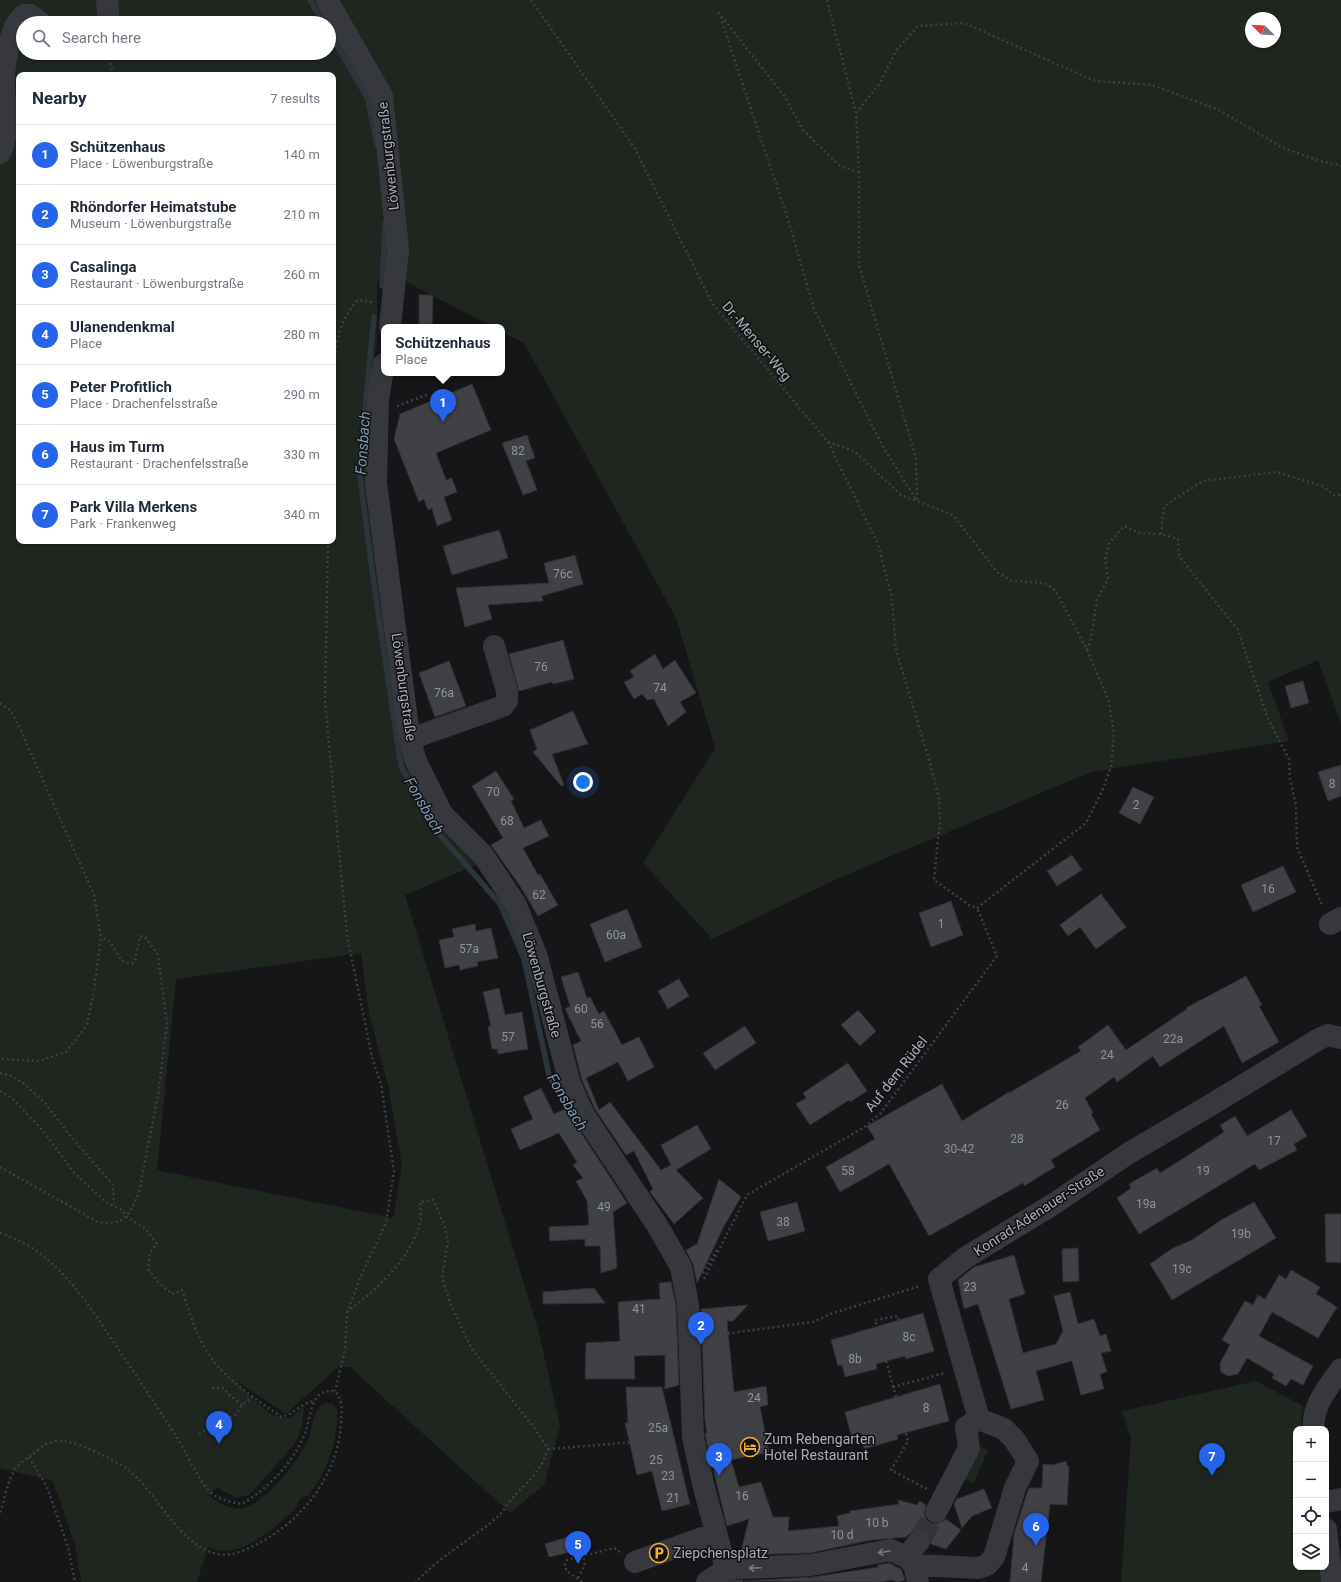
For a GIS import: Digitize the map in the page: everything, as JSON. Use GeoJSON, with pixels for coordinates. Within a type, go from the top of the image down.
{"type":"FeatureCollection","features":[{"type":"Feature","properties":{"kind":"street"},"geometry":{"type":"LineString","coordinates":[[106,0],[108,16]]}},
{"type":"Feature","properties":{"kind":"street","name":"Löwenburgstraße"},"geometry":{"type":"LineString","coordinates":[[327,0],[382,96],[398,250],[390,324]]}},
{"type":"Feature","properties":{"kind":"street"},"geometry":{"type":"LineString","coordinates":[[0,153],[6,138],[4,85],[5,62],[16,24]]}},
{"type":"Feature","properties":{"kind":"street","name":"Löwenburgstraße"},"geometry":{"type":"LineString","coordinates":[[382,376],[378,399],[376,483],[410,739],[415,760],[442,814],[483,855],[515,903],[537,957],[570,1084],[584,1114],[657,1226],[681,1267],[688,1303],[693,1437],[704,1488],[729,1575]]}},
{"type":"Feature","properties":{"kind":"street"},"geometry":{"type":"LineString","coordinates":[[410,739],[492,710],[502,706],[507,701],[507,691],[494,646]]}},
{"type":"Feature","properties":{"kind":"street","name":"Konrad-Adenauer-Straße"},"geometry":{"type":"LineString","coordinates":[[939,1279],[965,1258],[1052,1205],[1129,1152],[1210,1106],[1319,1039],[1328,1035],[1340,1035]]}},
{"type":"Feature","properties":{"kind":"street"},"geometry":{"type":"LineString","coordinates":[[939,1279],[979,1419]]}},
{"type":"Feature","properties":{"kind":"street"},"geometry":{"type":"LineString","coordinates":[[1314,1426],[1317,1409],[1341,1369]]}},
{"type":"Feature","properties":{"kind":"street"},"geometry":{"type":"LineString","coordinates":[[939,1504],[969,1448],[966,1427],[979,1419]]}},
{"type":"Feature","properties":{"kind":"street"},"geometry":{"type":"LineString","coordinates":[[707,1582],[729,1575],[811,1565],[890,1550],[914,1561],[979,1568],[987,1565],[994,1557],[1015,1488],[1028,1461],[1014,1440],[1004,1429],[979,1419]]}},
{"type":"Feature","properties":{"kind":"street"},"geometry":{"type":"LineString","coordinates":[[1329,1501],[1341,1499]]}},
{"type":"Feature","properties":{"kind":"street"},"geometry":{"type":"LineString","coordinates":[[635,1562],[716,1533]]}},
{"type":"Feature","properties":{"kind":"street"},"geometry":{"type":"LineString","coordinates":[[1327,1534],[1334,1569]]}},
{"type":"Feature","properties":{"kind":"path","name":"Dr.-Menser-Weg"},"geometry":{"type":"LineString","coordinates":[[531,0],[634,146],[712,303],[828,442],[854,452],[901,495],[953,515],[997,572],[1012,581],[1044,583],[1055,590],[1087,650],[1108,701],[1114,734],[1111,767],[1102,791],[1086,823],[977,908]]}},
{"type":"Feature","properties":{"kind":"path"},"geometry":{"type":"LineString","coordinates":[[827,0],[856,113],[859,172],[859,265],[916,458],[917,501]]}},
{"type":"Feature","properties":{"kind":"path"},"geometry":{"type":"LineString","coordinates":[[859,172],[840,166],[803,130],[785,97],[719,13],[787,216],[814,309],[882,445],[917,501]]}},
{"type":"Feature","properties":{"kind":"path"},"geometry":{"type":"LineString","coordinates":[[856,113],[880,83],[896,51],[918,26],[964,23],[1095,81],[1152,85],[1219,110],[1283,148],[1317,160],[1341,166]]}},
{"type":"Feature","properties":{"kind":"path"},"geometry":{"type":"LineString","coordinates":[[110,60],[112,72]]}},
{"type":"Feature","properties":{"kind":"path"},"geometry":{"type":"LineString","coordinates":[[336,350],[337,338],[346,313],[358,300],[392,305]]}},
{"type":"Feature","properties":{"kind":"path"},"geometry":{"type":"LineString","coordinates":[[396,400],[395,407],[429,394]]}},
{"type":"Feature","properties":{"kind":"path"},"geometry":{"type":"LineString","coordinates":[[828,442],[878,544],[892,598],[896,650],[939,798],[940,821],[934,880],[969,906],[977,908]]}},
{"type":"Feature","properties":{"kind":"path"},"geometry":{"type":"LineString","coordinates":[[1161,534],[1164,507],[1203,481],[1276,472],[1322,486],[1334,495],[1341,496]]}},
{"type":"Feature","properties":{"kind":"path"},"geometry":{"type":"LineString","coordinates":[[1087,650],[1097,600],[1108,579],[1105,559],[1110,542],[1124,526],[1138,533],[1161,534],[1178,539],[1179,556],[1238,630],[1268,719],[1289,759],[1290,780],[1296,806],[1297,847],[1336,921]]}},
{"type":"Feature","properties":{"kind":"path"},"geometry":{"type":"LineString","coordinates":[[328,544],[324,701],[347,936],[372,1057],[381,1084],[394,1171],[386,1223],[360,1278],[346,1313],[345,1350],[335,1391]]}},
{"type":"Feature","properties":{"kind":"path"},"geometry":{"type":"LineString","coordinates":[[0,703],[11,710],[94,895],[101,937],[94,990],[86,1025],[66,1052],[39,1061],[0,1059]]}},
{"type":"Feature","properties":{"kind":"path","name":"Auf dem Rüdel"},"geometry":{"type":"LineString","coordinates":[[688,1303],[733,1222],[746,1195],[864,1128],[880,1114],[997,956],[977,908]]}},
{"type":"Feature","properties":{"kind":"path"},"geometry":{"type":"LineString","coordinates":[[0,1167],[98,1222],[112,1224],[127,1217],[139,1192],[158,1094],[167,1024],[158,954],[145,937],[140,936],[136,961],[127,964],[122,961],[110,942],[101,937]]}},
{"type":"Feature","properties":{"kind":"path"},"geometry":{"type":"LineString","coordinates":[[0,1073],[9,1075],[22,1082],[44,1102],[72,1139],[113,1185],[114,1204]]}},
{"type":"Feature","properties":{"kind":"path"},"geometry":{"type":"LineString","coordinates":[[0,1091],[12,1098],[45,1133],[74,1173],[106,1202],[114,1204],[122,1210],[127,1217],[146,1229],[157,1244],[150,1252],[148,1269],[159,1283],[172,1294],[182,1290],[202,1344],[223,1372],[281,1417],[289,1415],[303,1404],[314,1401]]}},
{"type":"Feature","properties":{"kind":"path"},"geometry":{"type":"LineString","coordinates":[[346,1313],[366,1297],[404,1257],[420,1222],[420,1202],[433,1200],[448,1241],[442,1278],[450,1303],[459,1323],[472,1349],[536,1430],[548,1449]]}},
{"type":"Feature","properties":{"kind":"path","name":"Auf dem Rüdel"},"geometry":{"type":"LineString","coordinates":[[688,1303],[733,1222]]}},
{"type":"Feature","properties":{"kind":"path"},"geometry":{"type":"LineString","coordinates":[[0,1232],[28,1246],[52,1262],[65,1275],[85,1301],[140,1381],[209,1490],[222,1500],[242,1504],[261,1492],[277,1476],[292,1457],[303,1438],[314,1401],[319,1395],[327,1390],[335,1391],[340,1398],[341,1430],[333,1465],[318,1490],[299,1514],[272,1536],[240,1552],[218,1555],[199,1546],[179,1528],[160,1504],[127,1469],[94,1451],[64,1440],[50,1442],[14,1470],[0,1514]]}},
{"type":"Feature","properties":{"kind":"path"},"geometry":{"type":"LineString","coordinates":[[714,1336],[813,1322],[833,1313],[882,1299],[939,1279]]}},
{"type":"Feature","properties":{"kind":"path"},"geometry":{"type":"LineString","coordinates":[[899,1320],[898,1316],[875,1320],[908,1441],[891,1470],[939,1504]]}},
{"type":"Feature","properties":{"kind":"path"},"geometry":{"type":"LineString","coordinates":[[893,1387],[965,1368]]}},
{"type":"Feature","properties":{"kind":"path"},"geometry":{"type":"LineString","coordinates":[[212,1388],[224,1388],[227,1393],[242,1405]]}},
{"type":"Feature","properties":{"kind":"path"},"geometry":{"type":"LineString","coordinates":[[199,1434],[235,1415],[242,1405],[253,1396]]}},
{"type":"Feature","properties":{"kind":"path"},"geometry":{"type":"LineString","coordinates":[[548,1449],[693,1437]]}},
{"type":"Feature","properties":{"kind":"path"},"geometry":{"type":"LineString","coordinates":[[416,1582],[457,1546],[496,1518],[512,1498],[536,1473],[544,1460],[548,1449]]}},
{"type":"Feature","properties":{"kind":"path"},"geometry":{"type":"LineString","coordinates":[[29,1457],[47,1487],[68,1547],[75,1582]]}},
{"type":"Feature","properties":{"kind":"path"},"geometry":{"type":"LineString","coordinates":[[582,1582],[567,1571],[564,1566],[567,1560],[605,1550]]}},
{"type":"Feature","properties":{"kind":"path"},"geometry":{"type":"LineString","coordinates":[[578,1578],[585,1565],[583,1555]]}},
{"type":"Feature","properties":{"kind":"shaded area"},"geometry":{"type":"Polygon","coordinates":[[[0,0],[1341,0],[1341,723],[1318,660],[1268,682],[1289,741],[1091,772],[841,877],[712,939],[643,863],[715,748],[676,618],[524,343],[505,334],[505,324],[487,324],[395,276],[377,282],[377,342],[367,399],[368,508],[383,582],[408,762],[478,864],[405,895],[539,1333],[560,1426],[544,1485],[510,1513],[350,1367],[338,1367],[286,1414],[237,1381],[246,1393],[272,1415],[289,1419],[304,1407],[302,1426],[297,1439],[288,1452],[249,1495],[236,1498],[217,1487],[209,1495],[221,1504],[231,1508],[247,1507],[255,1503],[273,1488],[298,1458],[308,1440],[315,1414],[321,1406],[325,1403],[332,1404],[337,1409],[334,1444],[321,1476],[308,1496],[302,1497],[298,1501],[297,1507],[290,1514],[263,1536],[253,1542],[233,1550],[221,1551],[208,1547],[197,1582],[81,1582],[75,1545],[53,1481],[0,1468],[0,0]],[[361,953],[176,979],[157,1170],[393,1218],[402,1165],[388,1085],[369,1014],[361,953]]]}},
{"type":"Feature","properties":{"kind":"shaded area"},"geometry":{"type":"Polygon","coordinates":[[[1256,1381],[1303,1406],[1302,1426],[1293,1426],[1293,1570],[1319,1570],[1321,1582],[1121,1582],[1131,1438],[1122,1411],[1256,1381]]]}},
{"type":"Feature","properties":{"kind":"shaded area"},"geometry":{"type":"Polygon","coordinates":[[[977,1445],[988,1450],[974,1483],[963,1479],[977,1445]]]}},
{"type":"Feature","properties":{"kind":"building"},"geometry":{"type":"Polygon","coordinates":[[[419,295],[433,295],[432,324],[419,324],[419,295]]]}},
{"type":"Feature","properties":{"kind":"building"},"geometry":{"type":"Polygon","coordinates":[[[472,384],[491,430],[436,453],[446,480],[452,478],[457,492],[444,497],[452,520],[437,526],[432,508],[428,510],[424,499],[419,502],[394,439],[400,414],[472,384]]]}},
{"type":"Feature","properties":{"kind":"building"},"geometry":{"type":"Polygon","coordinates":[[[527,435],[535,458],[526,461],[537,490],[523,495],[502,443],[527,435]]]}},
{"type":"Feature","properties":{"kind":"building"},"geometry":{"type":"Polygon","coordinates":[[[499,530],[508,558],[452,575],[443,546],[499,530]]]}},
{"type":"Feature","properties":{"kind":"building"},"geometry":{"type":"Polygon","coordinates":[[[575,555],[583,584],[542,596],[543,601],[488,605],[492,619],[465,627],[456,588],[549,583],[544,563],[575,555]]]}},
{"type":"Feature","properties":{"kind":"building"},"geometry":{"type":"Polygon","coordinates":[[[563,640],[574,679],[553,684],[552,682],[519,691],[509,654],[563,640]]]}},
{"type":"Feature","properties":{"kind":"building"},"geometry":{"type":"Polygon","coordinates":[[[655,654],[663,669],[675,660],[696,693],[680,702],[686,712],[668,726],[654,699],[647,700],[642,694],[634,699],[624,682],[634,677],[630,671],[655,654]]]}},
{"type":"Feature","properties":{"kind":"building"},"geometry":{"type":"Polygon","coordinates":[[[449,661],[466,706],[435,717],[419,673],[449,661]]]}},
{"type":"Feature","properties":{"kind":"building"},"geometry":{"type":"Polygon","coordinates":[[[1303,681],[1309,703],[1291,708],[1285,686],[1303,681]]]}},
{"type":"Feature","properties":{"kind":"building"},"geometry":{"type":"Polygon","coordinates":[[[573,711],[588,744],[552,754],[564,785],[561,786],[533,752],[537,749],[530,730],[573,711]]]}},
{"type":"Feature","properties":{"kind":"building"},"geometry":{"type":"Polygon","coordinates":[[[1341,765],[1341,796],[1328,801],[1318,772],[1341,765]]]}},
{"type":"Feature","properties":{"kind":"building"},"geometry":{"type":"Polygon","coordinates":[[[496,771],[514,799],[511,801],[524,828],[541,820],[549,836],[523,848],[538,875],[540,874],[558,905],[538,916],[520,886],[491,845],[503,838],[472,786],[496,771]]]}},
{"type":"Feature","properties":{"kind":"building"},"geometry":{"type":"Polygon","coordinates":[[[1133,787],[1154,797],[1140,824],[1119,813],[1133,787]]]}},
{"type":"Feature","properties":{"kind":"building"},"geometry":{"type":"Polygon","coordinates":[[[1072,855],[1082,870],[1057,886],[1047,871],[1072,855]]]}},
{"type":"Feature","properties":{"kind":"building"},"geometry":{"type":"Polygon","coordinates":[[[1283,866],[1296,892],[1253,912],[1241,885],[1283,866]]]}},
{"type":"Feature","properties":{"kind":"building"},"geometry":{"type":"Polygon","coordinates":[[[1101,894],[1126,927],[1096,949],[1080,927],[1068,936],[1060,925],[1101,894]]]}},
{"type":"Feature","properties":{"kind":"building"},"geometry":{"type":"Polygon","coordinates":[[[951,901],[963,935],[931,947],[919,913],[951,901]]]}},
{"type":"Feature","properties":{"kind":"building"},"geometry":{"type":"Polygon","coordinates":[[[627,909],[642,947],[605,962],[590,924],[627,909]]]}},
{"type":"Feature","properties":{"kind":"building"},"geometry":{"type":"Polygon","coordinates":[[[475,924],[476,931],[491,928],[498,958],[477,962],[478,966],[460,970],[459,965],[445,968],[439,940],[454,937],[452,929],[475,924]]]}},
{"type":"Feature","properties":{"kind":"building"},"geometry":{"type":"Polygon","coordinates":[[[578,972],[587,998],[590,997],[599,1014],[604,1011],[622,1045],[639,1037],[654,1067],[628,1081],[618,1062],[586,1078],[599,1110],[610,1102],[661,1170],[671,1165],[661,1145],[697,1125],[711,1149],[676,1170],[703,1198],[674,1224],[650,1192],[653,1189],[634,1151],[626,1155],[595,1109],[582,1080],[573,1045],[581,1041],[565,1009],[570,1006],[561,977],[578,972]]]}},
{"type":"Feature","properties":{"kind":"building"},"geometry":{"type":"Polygon","coordinates":[[[1246,976],[1262,1005],[1259,1006],[1279,1042],[1242,1063],[1224,1026],[1160,1067],[1153,1056],[1117,1082],[1114,1077],[1085,1098],[1093,1113],[1091,1114],[1100,1130],[1051,1160],[1055,1167],[1024,1186],[1023,1183],[929,1236],[889,1164],[840,1192],[826,1167],[875,1139],[867,1126],[942,1084],[962,1121],[1081,1051],[1078,1047],[1108,1025],[1126,1050],[1187,1009],[1186,1008],[1246,976]]]}},
{"type":"Feature","properties":{"kind":"building"},"geometry":{"type":"Polygon","coordinates":[[[679,979],[689,996],[668,1009],[658,991],[679,979]]]}},
{"type":"Feature","properties":{"kind":"building"},"geometry":{"type":"Polygon","coordinates":[[[499,988],[505,1015],[522,1012],[528,1049],[498,1054],[497,1049],[492,1049],[488,1026],[491,1026],[483,992],[499,988]]]}},
{"type":"Feature","properties":{"kind":"building"},"geometry":{"type":"Polygon","coordinates":[[[858,1010],[876,1031],[860,1046],[841,1025],[858,1010]]]}},
{"type":"Feature","properties":{"kind":"building"},"geometry":{"type":"Polygon","coordinates":[[[745,1026],[756,1043],[715,1070],[703,1053],[745,1026]]]}},
{"type":"Feature","properties":{"kind":"building"},"geometry":{"type":"Polygon","coordinates":[[[848,1063],[867,1091],[850,1102],[849,1100],[810,1125],[796,1104],[806,1098],[803,1093],[848,1063]]]}},
{"type":"Feature","properties":{"kind":"building"},"geometry":{"type":"Polygon","coordinates":[[[541,1088],[554,1114],[567,1108],[574,1122],[627,1203],[613,1212],[617,1268],[601,1273],[600,1246],[585,1246],[585,1239],[550,1241],[549,1227],[589,1225],[587,1201],[576,1181],[583,1178],[573,1165],[577,1162],[559,1133],[520,1150],[511,1129],[533,1119],[523,1097],[541,1088]]]}},
{"type":"Feature","properties":{"kind":"building"},"geometry":{"type":"Polygon","coordinates":[[[1291,1110],[1307,1136],[1294,1144],[1297,1150],[1259,1170],[1255,1164],[1139,1234],[1117,1198],[1131,1188],[1129,1184],[1157,1168],[1160,1173],[1184,1158],[1224,1132],[1220,1125],[1235,1116],[1247,1136],[1291,1110]]]}},
{"type":"Feature","properties":{"kind":"building"},"geometry":{"type":"Polygon","coordinates":[[[719,1179],[741,1197],[724,1226],[697,1283],[693,1264],[686,1250],[697,1244],[719,1179]]]}},
{"type":"Feature","properties":{"kind":"building"},"geometry":{"type":"Polygon","coordinates":[[[797,1202],[805,1231],[768,1241],[760,1212],[797,1202]]]}},
{"type":"Feature","properties":{"kind":"building"},"geometry":{"type":"Polygon","coordinates":[[[1254,1202],[1276,1238],[1172,1300],[1150,1264],[1173,1248],[1192,1240],[1221,1220],[1254,1202]]]}},
{"type":"Feature","properties":{"kind":"building"},"geometry":{"type":"Polygon","coordinates":[[[1325,1214],[1341,1214],[1341,1263],[1326,1262],[1325,1214]]]}},
{"type":"Feature","properties":{"kind":"building"},"geometry":{"type":"Polygon","coordinates":[[[1078,1248],[1079,1281],[1063,1282],[1062,1249],[1078,1248]]]}},
{"type":"Feature","properties":{"kind":"building"},"geometry":{"type":"Polygon","coordinates":[[[1014,1255],[1025,1294],[1009,1299],[1023,1353],[1056,1344],[1063,1331],[1054,1296],[1070,1292],[1078,1324],[1094,1319],[1100,1336],[1106,1334],[1111,1351],[1101,1353],[1107,1372],[1100,1374],[1104,1389],[1081,1395],[1072,1361],[1036,1371],[1044,1400],[1011,1409],[978,1304],[964,1309],[958,1280],[974,1267],[1014,1255]]]}},
{"type":"Feature","properties":{"kind":"building"},"geometry":{"type":"Polygon","coordinates":[[[1291,1270],[1320,1287],[1316,1294],[1337,1307],[1318,1338],[1272,1312],[1259,1336],[1313,1366],[1303,1385],[1291,1379],[1286,1386],[1272,1378],[1274,1374],[1247,1358],[1238,1374],[1228,1376],[1221,1372],[1220,1363],[1230,1345],[1222,1340],[1245,1301],[1253,1305],[1258,1295],[1265,1299],[1279,1275],[1286,1279],[1291,1270]]]}},
{"type":"Feature","properties":{"kind":"building"},"geometry":{"type":"Polygon","coordinates":[[[671,1282],[676,1306],[679,1385],[665,1389],[665,1355],[634,1356],[635,1379],[585,1379],[586,1343],[620,1341],[618,1302],[660,1299],[659,1283],[671,1282]]]}},
{"type":"Feature","properties":{"kind":"building"},"geometry":{"type":"Polygon","coordinates":[[[594,1288],[605,1303],[543,1304],[543,1292],[594,1288]]]}},
{"type":"Feature","properties":{"kind":"building"},"geometry":{"type":"Polygon","coordinates":[[[748,1305],[733,1321],[727,1321],[734,1392],[766,1386],[768,1405],[760,1407],[769,1452],[731,1460],[739,1487],[761,1482],[773,1517],[789,1517],[788,1531],[839,1526],[837,1516],[850,1513],[850,1511],[899,1504],[898,1500],[917,1505],[920,1501],[926,1505],[924,1513],[926,1519],[930,1523],[937,1524],[946,1519],[961,1530],[946,1549],[931,1544],[930,1536],[926,1531],[920,1529],[914,1530],[906,1537],[871,1540],[810,1553],[740,1555],[749,1519],[727,1526],[705,1435],[705,1433],[707,1433],[705,1421],[701,1309],[748,1305]]]}},
{"type":"Feature","properties":{"kind":"building"},"geometry":{"type":"Polygon","coordinates":[[[923,1313],[934,1351],[906,1359],[905,1356],[876,1364],[877,1369],[845,1377],[842,1365],[838,1366],[831,1340],[923,1313]]]}},
{"type":"Feature","properties":{"kind":"building"},"geometry":{"type":"Polygon","coordinates":[[[940,1384],[949,1421],[897,1435],[898,1439],[864,1449],[861,1433],[851,1435],[845,1412],[940,1384]]]}},
{"type":"Feature","properties":{"kind":"building"},"geometry":{"type":"Polygon","coordinates":[[[626,1387],[662,1387],[690,1504],[662,1511],[652,1471],[637,1475],[625,1423],[628,1423],[626,1387]]]}},
{"type":"Feature","properties":{"kind":"building"},"geometry":{"type":"Polygon","coordinates":[[[1066,1461],[1067,1466],[1069,1466],[1067,1505],[1050,1504],[1041,1582],[1010,1582],[1014,1534],[1029,1488],[1042,1488],[1043,1464],[1053,1465],[1066,1461]]]}},
{"type":"Feature","properties":{"kind":"building"},"geometry":{"type":"Polygon","coordinates":[[[984,1489],[992,1508],[972,1516],[962,1528],[954,1504],[957,1499],[984,1489]]]}},
{"type":"Feature","properties":{"kind":"building"},"geometry":{"type":"Polygon","coordinates":[[[583,1532],[586,1553],[571,1552],[549,1557],[545,1544],[583,1532]]]}},
{"type":"Feature","properties":{"kind":"building"},"geometry":{"type":"Polygon","coordinates":[[[889,1563],[901,1569],[905,1580],[897,1582],[892,1580],[881,1582],[744,1581],[813,1577],[879,1567],[877,1565],[889,1563]]]}},
{"type":"Feature","properties":{"kind":"waterway","name":"Fonsbach"},"geometry":{"type":"LineString","coordinates":[[310,0],[320,16]]}},
{"type":"Feature","properties":{"kind":"waterway","name":"Fonsbach"},"geometry":{"type":"LineString","coordinates":[[336,44],[368,99],[377,145]]}},
{"type":"Feature","properties":{"kind":"waterway","name":"Fonsbach"},"geometry":{"type":"LineString","coordinates":[[382,286],[385,223]]}},
{"type":"Feature","properties":{"kind":"waterway","name":"Fonsbach"},"geometry":{"type":"LineString","coordinates":[[374,317],[359,470],[374,585],[401,766],[433,827],[500,904],[524,959],[549,1075],[556,1090],[569,1105]]}},
{"type":"Feature","properties":{"kind":"tunnel"},"geometry":{"type":"LineString","coordinates":[[919,1541],[936,1512]]}},
{"type":"Feature","properties":{"kind":"place","name":"Schützenhaus"},"geometry":{"type":"Point","coordinates":[443,422]}},
{"type":"Feature","properties":{"kind":"place","name":"Rhöndorfer Heimatstube"},"geometry":{"type":"Point","coordinates":[701,1345]}},
{"type":"Feature","properties":{"kind":"place","name":"Ulanendenkmal"},"geometry":{"type":"Point","coordinates":[219,1444]}},
{"type":"Feature","properties":{"kind":"place","name":"Zum Rebengarten Hotel Restaurant"},"geometry":{"type":"Point","coordinates":[750,1447]}},
{"type":"Feature","properties":{"kind":"place","name":"Casalinga"},"geometry":{"type":"Point","coordinates":[719,1476]}},
{"type":"Feature","properties":{"kind":"place","name":"Park Villa Merkens"},"geometry":{"type":"Point","coordinates":[1212,1476]}},
{"type":"Feature","properties":{"kind":"place","name":"Haus im Turm"},"geometry":{"type":"Point","coordinates":[1036,1546]}},
{"type":"Feature","properties":{"kind":"place","name":"Ziepchensplatz"},"geometry":{"type":"Point","coordinates":[659,1553]}},
{"type":"Feature","properties":{"kind":"place","name":"Peter Profitlich"},"geometry":{"type":"Point","coordinates":[578,1564]}}]}
